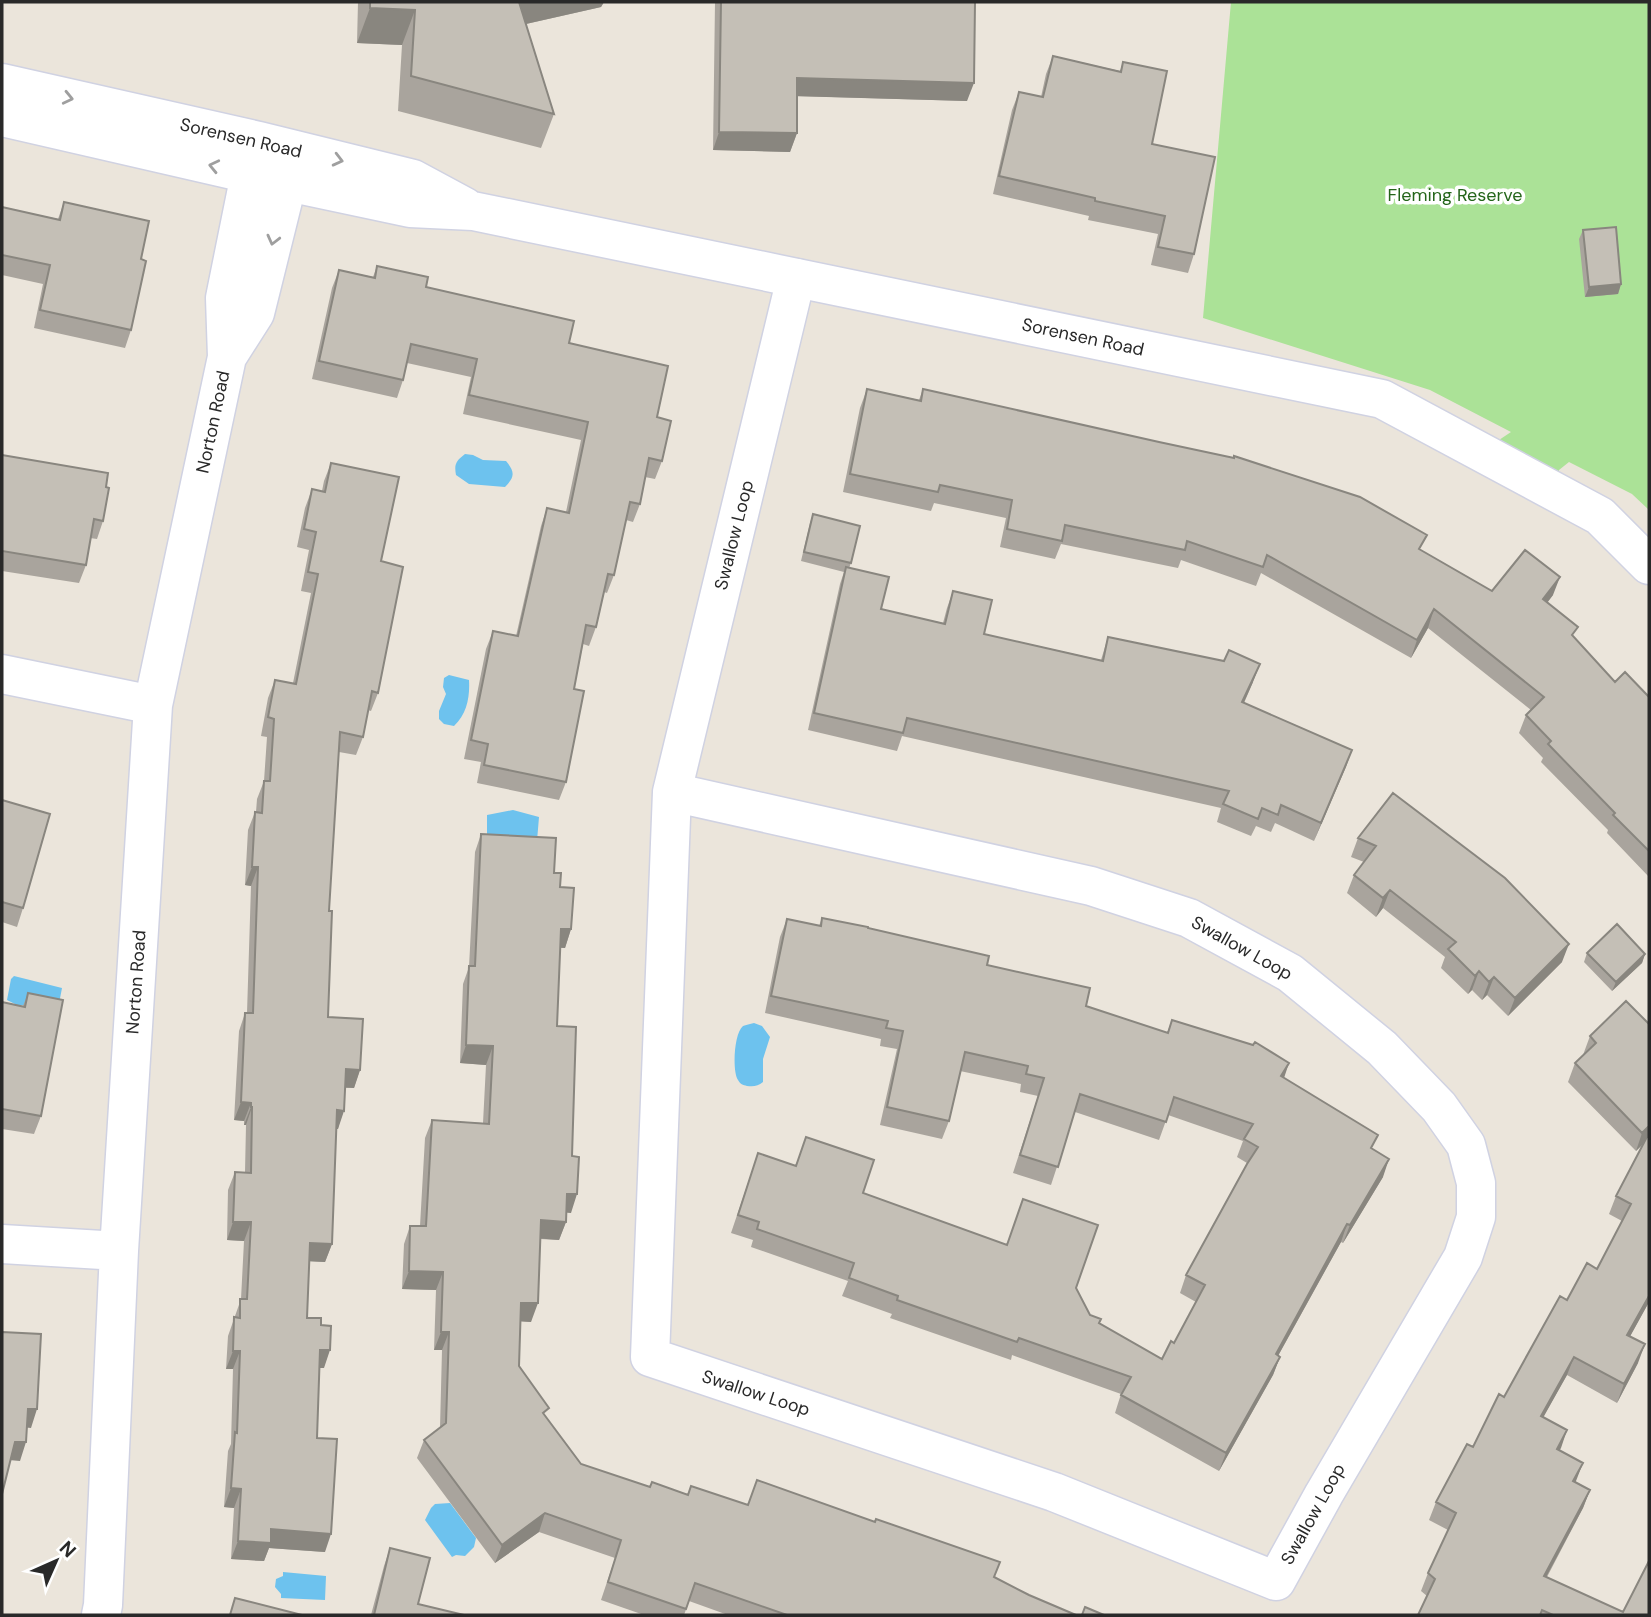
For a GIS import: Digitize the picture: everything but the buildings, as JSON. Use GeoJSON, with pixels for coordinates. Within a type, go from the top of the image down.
{"type":"FeatureCollection","features":[{"type":"Feature","properties":{"kind":"street","name":"Sorensen Road"},"geometry":{"type":"LineString","coordinates":[[2,83],[273,162],[410,208],[473,211],[1382,399],[1600,516],[1649,565]]}},
{"type":"Feature","properties":{"kind":"street","name":"Sorensen Road"},"geometry":{"type":"LineString","coordinates":[[2,117],[273,162]]}},
{"type":"Feature","properties":{"kind":"street","name":"Norton Road"},"geometry":{"type":"LineString","coordinates":[[101,1615],[119,1251],[153,705],[227,357],[255,313],[273,162]]}},
{"type":"Feature","properties":{"kind":"street","name":"Swallow Loop"},"geometry":{"type":"LineString","coordinates":[[672,792],[1091,886],[1189,918],[1290,973],[1382,1048],[1439,1107],[1466,1145],[1476,1183],[1476,1217],[1463,1257],[1276,1581],[1054,1492],[650,1357],[672,792],[796,278]]}},
{"type":"Feature","properties":{"kind":"street"},"geometry":{"type":"LineString","coordinates":[[2,674],[153,705]]}},
{"type":"Feature","properties":{"kind":"street"},"geometry":{"type":"LineString","coordinates":[[2,1244],[119,1251]]}},
{"type":"Feature","properties":{"kind":"green space","name":"Fleming Reserve"},"geometry":{"type":"Polygon","coordinates":[[[1231,2],[1649,2],[1649,510],[1632,494],[1569,462],[1559,470],[1558,493],[1481,452],[1511,432],[1430,390],[1203,318],[1231,2]]]}},
{"type":"Feature","properties":{"kind":"water"},"geometry":{"type":"Polygon","coordinates":[[[465,454],[483,460],[506,461],[513,474],[511,480],[505,487],[469,484],[456,475],[455,471],[456,463],[465,454]]]}},
{"type":"Feature","properties":{"kind":"water"},"geometry":{"type":"Polygon","coordinates":[[[449,675],[469,680],[467,705],[454,726],[444,724],[439,719],[439,711],[446,694],[443,687],[444,678],[449,675]]]}},
{"type":"Feature","properties":{"kind":"water"},"geometry":{"type":"Polygon","coordinates":[[[513,810],[539,817],[537,841],[487,837],[487,815],[513,810]]]}},
{"type":"Feature","properties":{"kind":"water"},"geometry":{"type":"Polygon","coordinates":[[[14,976],[62,988],[57,1014],[41,1006],[17,1005],[7,1000],[14,976]]]}},
{"type":"Feature","properties":{"kind":"water"},"geometry":{"type":"Polygon","coordinates":[[[754,1023],[762,1026],[770,1037],[763,1059],[763,1082],[749,1086],[738,1080],[735,1052],[740,1030],[743,1026],[754,1023]]]}},
{"type":"Feature","properties":{"kind":"water"},"geometry":{"type":"Polygon","coordinates":[[[450,1503],[476,1538],[474,1547],[465,1556],[452,1557],[425,1520],[435,1504],[450,1503]]]}},
{"type":"Feature","properties":{"kind":"water"},"geometry":{"type":"Polygon","coordinates":[[[283,1572],[326,1576],[325,1600],[281,1598],[275,1587],[276,1579],[283,1576],[283,1572]]]}}]}
